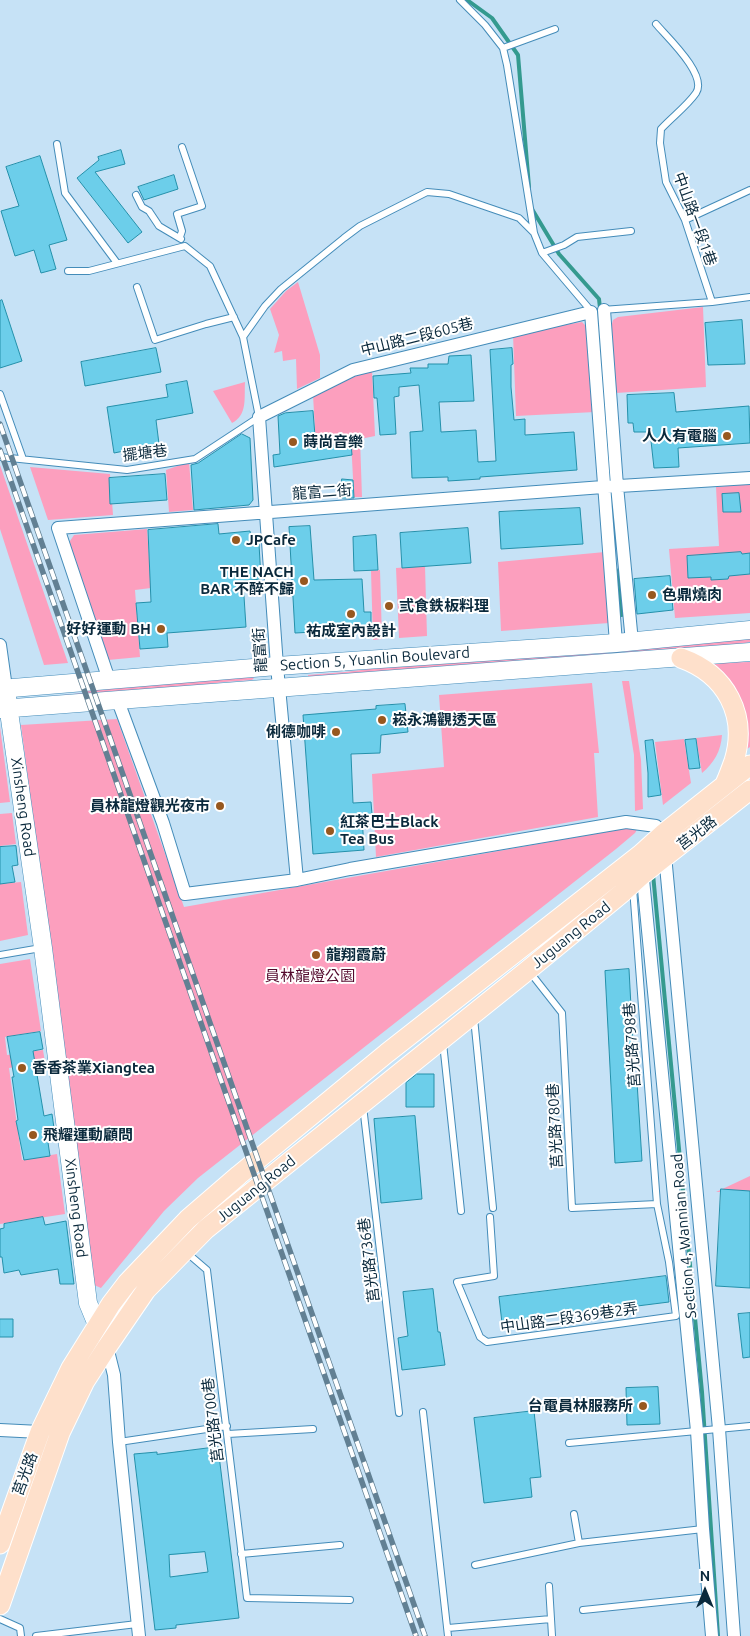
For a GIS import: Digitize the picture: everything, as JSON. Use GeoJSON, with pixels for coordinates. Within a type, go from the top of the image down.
{"type":"FeatureCollection","features":[{"type":"Feature","properties":{"kind":"main road","name":"Section 5, Yuanlin Boulevard"},"geometry":{"type":"LineString","coordinates":[[3,688],[277,666],[624,642],[750,630]]}},
{"type":"Feature","properties":{"kind":"main road","name":"Section 5, Yuanlin Boulevard"},"geometry":{"type":"LineString","coordinates":[[4,709],[750,652]]}},
{"type":"Feature","properties":{"kind":"main road"},"geometry":{"type":"LineString","coordinates":[[682,658],[697,664],[716,679],[728,693],[735,710],[738,726],[735,759],[724,787]]}},
{"type":"Feature","properties":{"kind":"main road","name":"Xinsheng Road"},"geometry":{"type":"LineString","coordinates":[[3,688],[4,709],[43,948],[88,1303],[107,1346]]}},
{"type":"Feature","properties":{"kind":"main road","name":"Juguang Road"},"geometry":{"type":"LineString","coordinates":[[40,1432],[71,1368],[97,1326],[127,1283],[188,1219],[387,1053],[641,854],[663,834],[750,765]]}},
{"type":"Feature","properties":{"kind":"main road","name":"莒光路"},"geometry":{"type":"LineString","coordinates":[[638,879],[750,790]]}},
{"type":"Feature","properties":{"kind":"main road","name":"Juguang Road"},"geometry":{"type":"LineString","coordinates":[[0,1605],[60,1433],[85,1381],[146,1290],[206,1229],[443,1040],[638,879]]}},
{"type":"Feature","properties":{"kind":"main road","name":"莒光路"},"geometry":{"type":"LineString","coordinates":[[0,1544],[40,1432]]}},
{"type":"Feature","properties":{"kind":"street"},"geometry":{"type":"LineString","coordinates":[[604,310],[617,486],[624,642]]}},
{"type":"Feature","properties":{"kind":"street","name":"中山路二段605巷"},"geometry":{"type":"LineString","coordinates":[[259,417],[353,370],[591,312]]}},
{"type":"Feature","properties":{"kind":"street"},"geometry":{"type":"LineString","coordinates":[[591,312],[603,487],[624,642]]}},
{"type":"Feature","properties":{"kind":"street","name":"龍富街"},"geometry":{"type":"LineString","coordinates":[[259,417],[277,666],[297,880]]}},
{"type":"Feature","properties":{"kind":"street","name":"龍富二街"},"geometry":{"type":"LineString","coordinates":[[109,680],[58,528],[603,487],[750,478]]}},
{"type":"Feature","properties":{"kind":"street"},"geometry":{"type":"LineString","coordinates":[[0,645],[3,688]]}},
{"type":"Feature","properties":{"kind":"street"},"geometry":{"type":"LineString","coordinates":[[118,701],[163,822],[185,894],[297,880],[350,869],[626,822],[656,826],[663,834]]}},
{"type":"Feature","properties":{"kind":"street","name":"Section 4, Wannian Road"},"geometry":{"type":"LineString","coordinates":[[663,834],[719,1429],[734,1636]]}},
{"type":"Feature","properties":{"kind":"street","name":"Section 4, Wannian Road"},"geometry":{"type":"LineString","coordinates":[[641,854],[638,879],[697,1431],[712,1636]]}},
{"type":"Feature","properties":{"kind":"street","name":"Xinsheng Road"},"geometry":{"type":"LineString","coordinates":[[107,1346],[114,1375],[138,1630]]}},
{"type":"Feature","properties":{"kind":"street"},"geometry":{"type":"LineString","coordinates":[[0,1430],[40,1432]]}},
{"type":"Feature","properties":{"kind":"lane"},"geometry":{"type":"LineString","coordinates":[[460,0],[485,25],[503,48],[534,233],[542,253],[591,312],[750,297]]}},
{"type":"Feature","properties":{"kind":"lane","name":"中山路一段1巷"},"geometry":{"type":"LineString","coordinates":[[656,24],[695,70],[698,80],[697,92],[661,129],[660,143],[666,182],[685,220],[712,302]]}},
{"type":"Feature","properties":{"kind":"lane"},"geometry":{"type":"LineString","coordinates":[[503,48],[556,29]]}},
{"type":"Feature","properties":{"kind":"lane"},"geometry":{"type":"LineString","coordinates":[[57,144],[66,193],[117,263]]}},
{"type":"Feature","properties":{"kind":"lane"},"geometry":{"type":"LineString","coordinates":[[180,237],[182,231],[177,214],[202,206],[182,148]]}},
{"type":"Feature","properties":{"kind":"lane"},"geometry":{"type":"LineString","coordinates":[[685,220],[750,190]]}},
{"type":"Feature","properties":{"kind":"lane"},"geometry":{"type":"LineString","coordinates":[[244,337],[265,306],[281,289],[344,238],[360,226],[427,192],[450,194],[519,218],[534,233]]}},
{"type":"Feature","properties":{"kind":"lane"},"geometry":{"type":"LineString","coordinates":[[136,195],[142,207],[149,211],[159,226],[180,237],[185,246],[210,266],[244,337],[259,417]]}},
{"type":"Feature","properties":{"kind":"lane"},"geometry":{"type":"LineString","coordinates":[[542,253],[564,245],[577,237],[631,231]]}},
{"type":"Feature","properties":{"kind":"lane"},"geometry":{"type":"LineString","coordinates":[[68,271],[89,271],[185,246]]}},
{"type":"Feature","properties":{"kind":"lane"},"geometry":{"type":"LineString","coordinates":[[137,287],[155,340],[234,317]]}},
{"type":"Feature","properties":{"kind":"lane"},"geometry":{"type":"LineString","coordinates":[[0,394],[23,459]]}},
{"type":"Feature","properties":{"kind":"lane","name":"擺塘巷"},"geometry":{"type":"LineString","coordinates":[[0,457],[127,470],[195,459],[259,417]]}},
{"type":"Feature","properties":{"kind":"lane","name":"莒光路798巷"},"geometry":{"type":"LineString","coordinates":[[638,879],[657,1204]]}},
{"type":"Feature","properties":{"kind":"lane"},"geometry":{"type":"LineString","coordinates":[[0,955],[43,948]]}},
{"type":"Feature","properties":{"kind":"lane","name":"莒光路780巷"},"geometry":{"type":"LineString","coordinates":[[528,970],[562,1013],[572,1208],[657,1204]]}},
{"type":"Feature","properties":{"kind":"lane"},"geometry":{"type":"LineString","coordinates":[[473,1014],[493,1208]]}},
{"type":"Feature","properties":{"kind":"lane"},"geometry":{"type":"LineString","coordinates":[[443,1040],[461,1211]]}},
{"type":"Feature","properties":{"kind":"lane","name":"莒光路736巷"},"geometry":{"type":"LineString","coordinates":[[363,1104],[400,1414]]}},
{"type":"Feature","properties":{"kind":"lane","name":"中山路二段369巷2弄"},"geometry":{"type":"LineString","coordinates":[[490,1217],[494,1276],[457,1282],[480,1337],[487,1342],[676,1316],[669,1262],[657,1204]]}},
{"type":"Feature","properties":{"kind":"lane","name":"莒光路700巷"},"geometry":{"type":"LineString","coordinates":[[184,1251],[207,1270],[247,1598],[350,1600]]}},
{"type":"Feature","properties":{"kind":"lane"},"geometry":{"type":"LineString","coordinates":[[423,1412],[448,1636]]}},
{"type":"Feature","properties":{"kind":"lane"},"geometry":{"type":"LineString","coordinates":[[119,1442],[227,1426]]}},
{"type":"Feature","properties":{"kind":"lane"},"geometry":{"type":"LineString","coordinates":[[569,1443],[750,1426]]}},
{"type":"Feature","properties":{"kind":"lane"},"geometry":{"type":"LineString","coordinates":[[228,1434],[313,1429]]}},
{"type":"Feature","properties":{"kind":"lane"},"geometry":{"type":"LineString","coordinates":[[574,1514],[579,1544]]}},
{"type":"Feature","properties":{"kind":"lane"},"geometry":{"type":"LineString","coordinates":[[475,1564],[579,1544],[703,1529]]}},
{"type":"Feature","properties":{"kind":"lane"},"geometry":{"type":"LineString","coordinates":[[242,1554],[340,1544]]}},
{"type":"Feature","properties":{"kind":"lane"},"geometry":{"type":"LineString","coordinates":[[548,1586],[552,1636]]}},
{"type":"Feature","properties":{"kind":"lane"},"geometry":{"type":"LineString","coordinates":[[583,1610],[708,1597]]}},
{"type":"Feature","properties":{"kind":"lane"},"geometry":{"type":"LineString","coordinates":[[0,1619],[20,1628],[22,1636]]}},
{"type":"Feature","properties":{"kind":"lane"},"geometry":{"type":"LineString","coordinates":[[448,1628],[551,1619]]}},
{"type":"Feature","properties":{"kind":"lane"},"geometry":{"type":"LineString","coordinates":[[36,1636],[138,1630]]}},
{"type":"Feature","properties":{"kind":"green space"},"geometry":{"type":"Polygon","coordinates":[[[298,282],[320,355],[320,378],[297,389],[296,359],[283,361],[282,351],[274,353],[279,335],[270,309],[286,291],[298,282]]]}},
{"type":"Feature","properties":{"kind":"green space"},"geometry":{"type":"Polygon","coordinates":[[[703,307],[706,387],[616,393],[611,328],[613,320],[618,317],[703,307]]]}},
{"type":"Feature","properties":{"kind":"green space"},"geometry":{"type":"Polygon","coordinates":[[[582,322],[589,329],[595,412],[516,416],[513,334],[582,322]]]}},
{"type":"Feature","properties":{"kind":"green space"},"geometry":{"type":"Polygon","coordinates":[[[372,370],[375,436],[360,439],[362,497],[354,497],[351,440],[316,447],[313,395],[351,377],[372,370]]]}},
{"type":"Feature","properties":{"kind":"green space"},"geometry":{"type":"Polygon","coordinates":[[[245,382],[243,410],[237,420],[232,423],[213,391],[245,382]]]}},
{"type":"Feature","properties":{"kind":"green space"},"geometry":{"type":"Polygon","coordinates":[[[189,462],[193,510],[169,512],[166,470],[189,462]]]}},
{"type":"Feature","properties":{"kind":"green space"},"geometry":{"type":"Polygon","coordinates":[[[0,465],[68,663],[44,665],[0,529],[0,465]]]}},
{"type":"Feature","properties":{"kind":"green space"},"geometry":{"type":"Polygon","coordinates":[[[30,467],[110,474],[113,515],[48,520],[30,467]]]}},
{"type":"Feature","properties":{"kind":"green space"},"geometry":{"type":"Polygon","coordinates":[[[750,484],[750,613],[675,618],[669,549],[719,546],[716,487],[750,484]]]}},
{"type":"Feature","properties":{"kind":"green space"},"geometry":{"type":"Polygon","coordinates":[[[147,529],[151,588],[135,590],[140,657],[108,660],[68,544],[74,535],[147,529]]]}},
{"type":"Feature","properties":{"kind":"green space"},"geometry":{"type":"Polygon","coordinates":[[[605,552],[609,623],[501,631],[498,562],[605,552]]]}},
{"type":"Feature","properties":{"kind":"green space"},"geometry":{"type":"Polygon","coordinates":[[[425,566],[427,636],[399,638],[396,568],[425,566]]]}},
{"type":"Feature","properties":{"kind":"green space"},"geometry":{"type":"Polygon","coordinates":[[[380,570],[382,639],[373,640],[371,571],[380,570]]]}},
{"type":"Feature","properties":{"kind":"green space"},"geometry":{"type":"Polygon","coordinates":[[[750,638],[750,642],[710,650],[308,678],[308,675],[386,667],[750,638]]]}},
{"type":"Feature","properties":{"kind":"green space"},"geometry":{"type":"Polygon","coordinates":[[[750,662],[750,747],[744,751],[709,663],[750,662]]]}},
{"type":"Feature","properties":{"kind":"green space"},"geometry":{"type":"Polygon","coordinates":[[[254,678],[252,680],[178,688],[33,698],[83,693],[92,689],[254,678]]]}},
{"type":"Feature","properties":{"kind":"green space"},"geometry":{"type":"Polygon","coordinates":[[[622,681],[629,681],[641,760],[643,809],[635,811],[634,755],[622,681]]]}},
{"type":"Feature","properties":{"kind":"green space"},"geometry":{"type":"Polygon","coordinates":[[[592,683],[599,753],[594,753],[598,817],[376,857],[372,774],[444,767],[439,695],[592,683]]]}},
{"type":"Feature","properties":{"kind":"green space","name":"員林龍燈公園"},"geometry":{"type":"Polygon","coordinates":[[[117,719],[184,907],[639,826],[635,833],[616,849],[198,1178],[164,1211],[101,1288],[94,1285],[21,725],[117,719]]]}},
{"type":"Feature","properties":{"kind":"green space"},"geometry":{"type":"Polygon","coordinates":[[[0,727],[10,802],[0,803],[0,727]]]}},
{"type":"Feature","properties":{"kind":"green space"},"geometry":{"type":"Polygon","coordinates":[[[722,735],[716,756],[702,773],[696,738],[722,735]]]}},
{"type":"Feature","properties":{"kind":"green space"},"geometry":{"type":"Polygon","coordinates":[[[684,739],[691,783],[663,805],[655,742],[684,739]]]}},
{"type":"Feature","properties":{"kind":"green space"},"geometry":{"type":"Polygon","coordinates":[[[12,813],[16,844],[0,846],[0,814],[12,813]]]}},
{"type":"Feature","properties":{"kind":"green space"},"geometry":{"type":"Polygon","coordinates":[[[21,882],[28,935],[0,941],[0,884],[21,882]]]}},
{"type":"Feature","properties":{"kind":"green space"},"geometry":{"type":"Polygon","coordinates":[[[30,959],[41,1031],[5,1037],[7,1055],[43,1050],[45,1062],[9,1068],[22,1160],[57,1154],[65,1214],[0,1224],[0,964],[30,959]]]}},
{"type":"Feature","properties":{"kind":"green space"},"geometry":{"type":"Polygon","coordinates":[[[750,1176],[750,1191],[716,1192],[750,1176]]]}},
{"type":"Feature","properties":{"kind":"building"},"geometry":{"type":"Polygon","coordinates":[[[121,150],[125,164],[95,172],[142,232],[128,243],[77,178],[99,160],[98,157],[121,150]]]}},
{"type":"Feature","properties":{"kind":"building"},"geometry":{"type":"Polygon","coordinates":[[[40,156],[67,240],[49,245],[56,269],[41,273],[34,250],[15,256],[1,211],[19,206],[6,167],[40,156]]]}},
{"type":"Feature","properties":{"kind":"building"},"geometry":{"type":"Polygon","coordinates":[[[174,175],[178,189],[144,200],[138,187],[174,175]]]}},
{"type":"Feature","properties":{"kind":"building"},"geometry":{"type":"Polygon","coordinates":[[[2,300],[22,361],[0,368],[0,301],[2,300]]]}},
{"type":"Feature","properties":{"kind":"building"},"geometry":{"type":"Polygon","coordinates":[[[742,320],[745,364],[708,365],[705,323],[742,320]]]}},
{"type":"Feature","properties":{"kind":"building"},"geometry":{"type":"Polygon","coordinates":[[[156,348],[161,372],[85,386],[81,362],[156,348]]]}},
{"type":"Feature","properties":{"kind":"building"},"geometry":{"type":"Polygon","coordinates":[[[512,348],[511,387],[514,420],[525,419],[525,435],[574,432],[577,470],[448,481],[448,477],[412,478],[410,432],[423,431],[419,385],[399,387],[399,396],[394,397],[396,434],[380,435],[377,398],[374,398],[373,376],[411,373],[410,368],[428,368],[428,364],[448,364],[449,356],[471,355],[474,401],[439,402],[441,432],[476,430],[478,462],[496,461],[490,350],[512,348]]]}},
{"type":"Feature","properties":{"kind":"building"},"geometry":{"type":"Polygon","coordinates":[[[187,381],[193,413],[156,420],[159,444],[114,453],[107,407],[168,397],[166,385],[187,381]]]}},
{"type":"Feature","properties":{"kind":"building"},"geometry":{"type":"Polygon","coordinates":[[[674,393],[676,412],[749,406],[750,443],[678,448],[679,467],[654,468],[650,432],[634,432],[633,423],[628,423],[627,395],[674,393]]]}},
{"type":"Feature","properties":{"kind":"building"},"geometry":{"type":"Polygon","coordinates":[[[313,411],[316,448],[351,444],[352,455],[274,467],[273,455],[280,454],[278,416],[285,413],[313,411]]]}},
{"type":"Feature","properties":{"kind":"building"},"geometry":{"type":"Polygon","coordinates":[[[242,434],[250,438],[253,500],[249,505],[194,510],[191,465],[198,463],[242,434]]]}},
{"type":"Feature","properties":{"kind":"building"},"geometry":{"type":"Polygon","coordinates":[[[165,474],[167,500],[110,504],[109,478],[165,474]]]}},
{"type":"Feature","properties":{"kind":"building"},"geometry":{"type":"Polygon","coordinates":[[[342,479],[353,480],[354,498],[342,498],[342,479]]]}},
{"type":"Feature","properties":{"kind":"building"},"geometry":{"type":"Polygon","coordinates":[[[739,493],[741,512],[723,512],[722,494],[739,493]]]}},
{"type":"Feature","properties":{"kind":"building"},"geometry":{"type":"Polygon","coordinates":[[[580,508],[583,544],[501,549],[499,512],[580,508]]]}},
{"type":"Feature","properties":{"kind":"building"},"geometry":{"type":"Polygon","coordinates":[[[218,524],[219,534],[250,531],[252,544],[259,544],[261,579],[243,581],[246,627],[167,633],[168,647],[140,649],[136,603],[151,602],[148,530],[218,524]]]}},
{"type":"Feature","properties":{"kind":"building"},"geometry":{"type":"Polygon","coordinates":[[[310,526],[314,580],[362,579],[364,612],[371,612],[371,629],[295,633],[289,527],[310,526]]]}},
{"type":"Feature","properties":{"kind":"building"},"geometry":{"type":"Polygon","coordinates":[[[468,528],[471,563],[402,568],[400,533],[468,528]]]}},
{"type":"Feature","properties":{"kind":"building"},"geometry":{"type":"Polygon","coordinates":[[[376,535],[378,570],[354,571],[353,537],[376,535]]]}},
{"type":"Feature","properties":{"kind":"building"},"geometry":{"type":"Polygon","coordinates":[[[741,552],[742,554],[750,553],[750,574],[729,576],[728,579],[711,580],[711,577],[688,578],[687,556],[741,552]]]}},
{"type":"Feature","properties":{"kind":"building"},"geometry":{"type":"Polygon","coordinates":[[[670,576],[673,610],[637,614],[634,579],[670,576]]]}},
{"type":"Feature","properties":{"kind":"building"},"geometry":{"type":"Polygon","coordinates":[[[405,704],[408,732],[381,735],[380,753],[351,754],[353,803],[371,802],[372,814],[362,815],[364,850],[313,854],[303,715],[376,709],[376,706],[405,704]]]}},
{"type":"Feature","properties":{"kind":"building"},"geometry":{"type":"Polygon","coordinates":[[[696,739],[700,768],[689,769],[685,740],[696,739]]]}},
{"type":"Feature","properties":{"kind":"building"},"geometry":{"type":"Polygon","coordinates":[[[653,740],[661,795],[648,797],[645,741],[653,740]]]}},
{"type":"Feature","properties":{"kind":"building"},"geometry":{"type":"Polygon","coordinates":[[[16,846],[18,865],[12,866],[15,882],[0,884],[0,847],[16,846]]]}},
{"type":"Feature","properties":{"kind":"building"},"geometry":{"type":"Polygon","coordinates":[[[629,969],[635,1082],[637,1082],[642,1161],[615,1163],[605,971],[629,969]]]}},
{"type":"Feature","properties":{"kind":"building"},"geometry":{"type":"Polygon","coordinates":[[[40,1032],[43,1049],[33,1051],[44,1116],[52,1114],[54,1128],[46,1129],[50,1156],[24,1160],[16,1121],[18,1120],[12,1077],[14,1077],[7,1037],[40,1032]]]}},
{"type":"Feature","properties":{"kind":"building"},"geometry":{"type":"Polygon","coordinates":[[[417,1074],[434,1074],[434,1107],[406,1107],[406,1083],[417,1074]]]}},
{"type":"Feature","properties":{"kind":"building"},"geometry":{"type":"Polygon","coordinates":[[[415,1116],[422,1199],[381,1203],[374,1119],[415,1116]]]}},
{"type":"Feature","properties":{"kind":"building"},"geometry":{"type":"Polygon","coordinates":[[[721,1189],[750,1191],[750,1288],[716,1286],[721,1189]]]}},
{"type":"Feature","properties":{"kind":"building"},"geometry":{"type":"Polygon","coordinates":[[[43,1217],[45,1225],[66,1221],[74,1284],[60,1284],[58,1269],[21,1275],[19,1270],[4,1273],[2,1257],[0,1257],[0,1229],[4,1228],[4,1224],[43,1217]]]}},
{"type":"Feature","properties":{"kind":"building"},"geometry":{"type":"Polygon","coordinates":[[[666,1276],[669,1302],[502,1323],[499,1297],[666,1276]]]}},
{"type":"Feature","properties":{"kind":"building"},"geometry":{"type":"Polygon","coordinates":[[[433,1289],[438,1332],[440,1332],[445,1365],[402,1370],[398,1338],[408,1336],[403,1292],[433,1289]]]}},
{"type":"Feature","properties":{"kind":"building"},"geometry":{"type":"Polygon","coordinates":[[[750,1313],[750,1357],[743,1358],[738,1314],[750,1313]]]}},
{"type":"Feature","properties":{"kind":"building"},"geometry":{"type":"Polygon","coordinates":[[[0,1319],[13,1319],[13,1337],[0,1337],[0,1319]]]}},
{"type":"Feature","properties":{"kind":"building","name":"台電員林服務所"},"geometry":{"type":"Polygon","coordinates":[[[658,1387],[660,1424],[627,1425],[626,1388],[658,1387]]]}},
{"type":"Feature","properties":{"kind":"building"},"geometry":{"type":"Polygon","coordinates":[[[534,1411],[541,1477],[530,1478],[532,1497],[484,1503],[474,1418],[534,1411]]]}},
{"type":"Feature","properties":{"kind":"building"},"geometry":{"type":"Polygon","coordinates":[[[218,1447],[239,1618],[176,1625],[176,1628],[155,1630],[134,1454],[157,1452],[157,1454],[218,1447]],[[205,1552],[169,1555],[170,1577],[208,1572],[205,1552]]]}},
{"type":"Feature","properties":{"kind":"waterway"},"geometry":{"type":"LineString","coordinates":[[467,0],[492,18],[518,55],[529,187]]}},
{"type":"Feature","properties":{"kind":"waterway"},"geometry":{"type":"LineString","coordinates":[[532,209],[559,254],[599,299],[600,308]]}},
{"type":"Feature","properties":{"kind":"waterway"},"geometry":{"type":"LineString","coordinates":[[619,570],[622,615]]}},
{"type":"Feature","properties":{"kind":"waterway"},"geometry":{"type":"LineString","coordinates":[[653,874],[702,1392],[718,1636]]}},
{"type":"Feature","properties":{"kind":"railway"},"geometry":{"type":"LineString","coordinates":[[0,424],[425,1636]]}},
{"type":"Feature","properties":{"kind":"railway"},"geometry":{"type":"LineString","coordinates":[[0,450],[416,1636]]}},
{"type":"Feature","properties":{"kind":"place","name":"人人有電腦"},"geometry":{"type":"Point","coordinates":[727,436]}},
{"type":"Feature","properties":{"kind":"place","name":"蒔尚音樂"},"geometry":{"type":"Point","coordinates":[293,442]}},
{"type":"Feature","properties":{"kind":"place","name":"JPCafe"},"geometry":{"type":"Point","coordinates":[236,540]}},
{"type":"Feature","properties":{"kind":"place","name":"THE NACH BAR 不醉不歸"},"geometry":{"type":"Point","coordinates":[304,581]}},
{"type":"Feature","properties":{"kind":"place","name":"色鼎燒肉"},"geometry":{"type":"Point","coordinates":[652,595]}},
{"type":"Feature","properties":{"kind":"place","name":"弎食鉄板料理"},"geometry":{"type":"Point","coordinates":[389,606]}},
{"type":"Feature","properties":{"kind":"place","name":"祐成室內設計"},"geometry":{"type":"Point","coordinates":[351,614]}},
{"type":"Feature","properties":{"kind":"place","name":"好好運動 BH"},"geometry":{"type":"Point","coordinates":[161,629]}},
{"type":"Feature","properties":{"kind":"place","name":"崧永鴻觀透天區"},"geometry":{"type":"Point","coordinates":[382,720]}},
{"type":"Feature","properties":{"kind":"place","name":"俐德咖啡"},"geometry":{"type":"Point","coordinates":[336,732]}},
{"type":"Feature","properties":{"kind":"place","name":"員林龍燈觀光夜市"},"geometry":{"type":"Point","coordinates":[220,806]}},
{"type":"Feature","properties":{"kind":"place","name":"紅茶巴士Black Tea Bus"},"geometry":{"type":"Point","coordinates":[330,831]}},
{"type":"Feature","properties":{"kind":"place","name":"龍翔霞蔚"},"geometry":{"type":"Point","coordinates":[316,955]}},
{"type":"Feature","properties":{"kind":"place","name":"香香茶業Xiangtea"},"geometry":{"type":"Point","coordinates":[22,1068]}},
{"type":"Feature","properties":{"kind":"place","name":"飛耀運動顧問"},"geometry":{"type":"Point","coordinates":[33,1135]}},
{"type":"Feature","properties":{"kind":"place","name":"台電員林服務所"},"geometry":{"type":"Point","coordinates":[643,1406]}}]}
